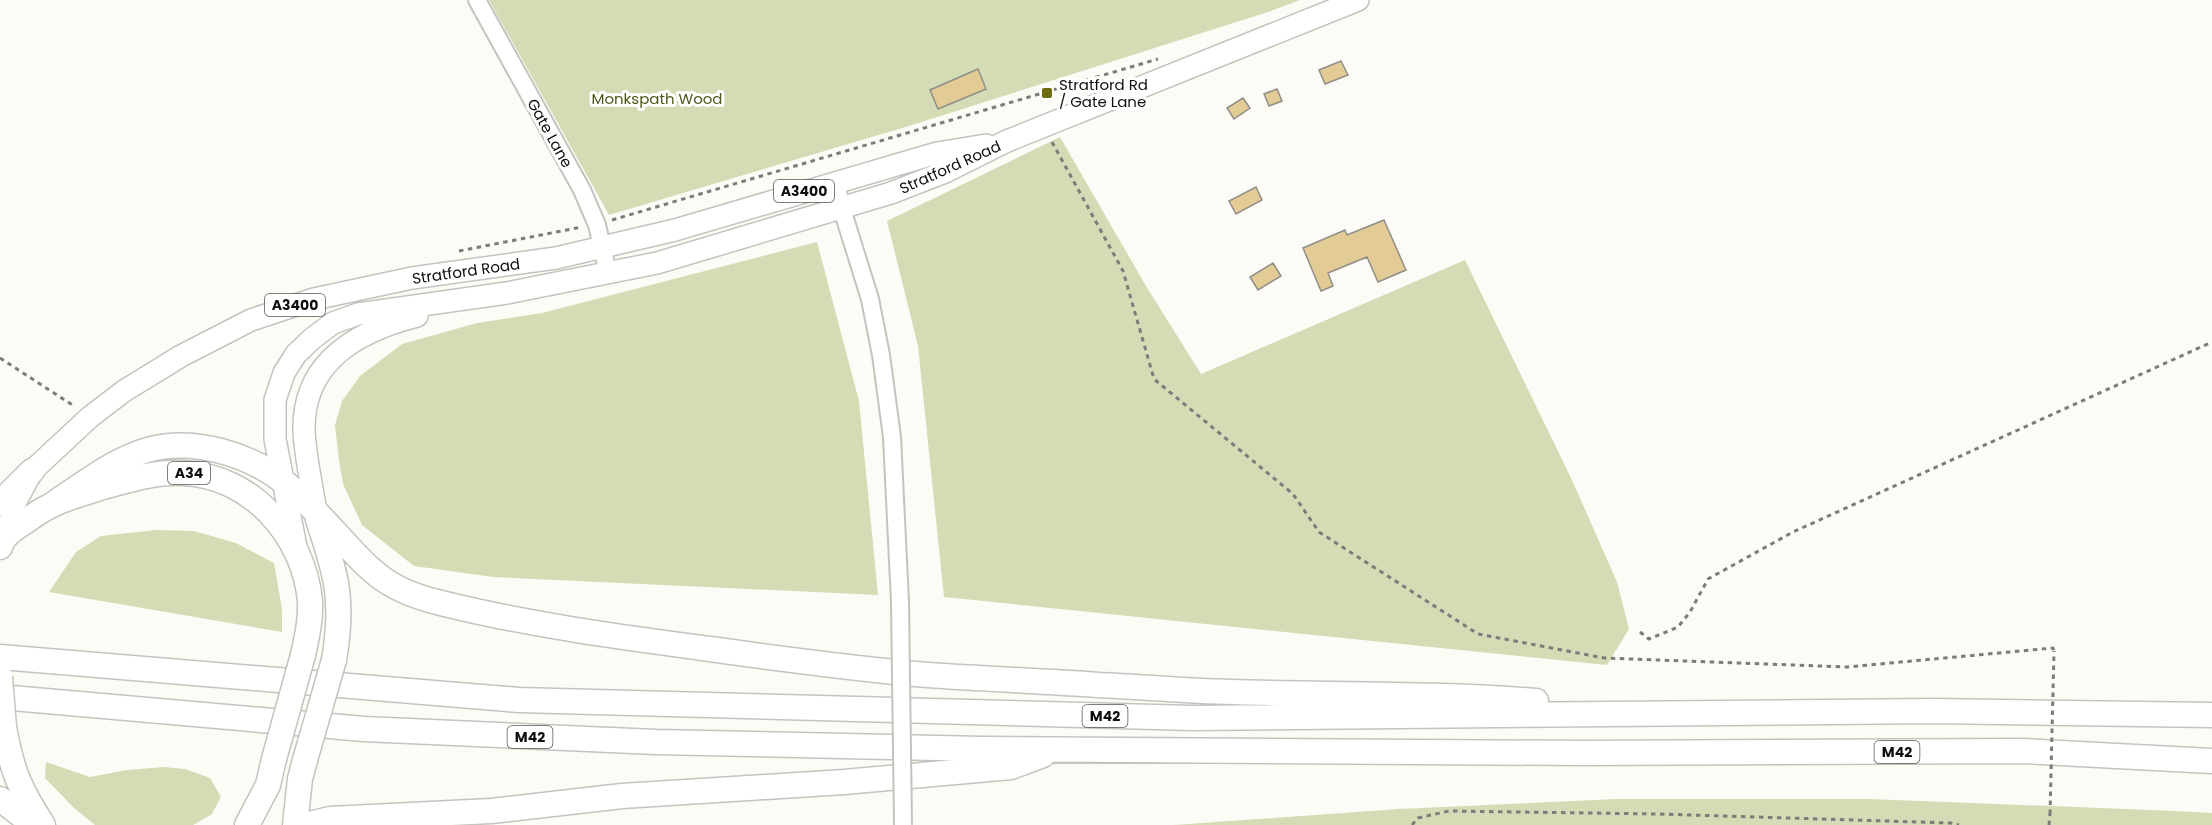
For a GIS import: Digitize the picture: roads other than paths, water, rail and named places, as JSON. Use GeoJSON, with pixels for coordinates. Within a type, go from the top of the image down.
{"type":"FeatureCollection","features":[{"type":"Feature","properties":{"kind":"highway"},"geometry":{"type":"LineString","coordinates":[[56,502],[124,459],[151,449],[173,446],[216,450],[256,465],[282,480],[316,512],[370,570],[412,596],[446,605],[609,635],[926,675],[1230,692],[1466,696],[1699,713]]}},
{"type":"Feature","properties":{"kind":"highway"},"geometry":{"type":"LineString","coordinates":[[0,503],[32,471]]}},
{"type":"Feature","properties":{"kind":"highway","name":"A34"},"geometry":{"type":"LineString","coordinates":[[2,541],[56,502],[120,482],[155,475],[183,473],[199,475],[230,486],[257,501],[276,518],[297,549],[307,582],[310,602],[309,622],[303,655],[268,785],[246,825]]}},
{"type":"Feature","properties":{"kind":"highway"},"geometry":{"type":"LineString","coordinates":[[295,825],[300,779],[339,631],[339,596],[335,570],[316,512]]}},
{"type":"Feature","properties":{"kind":"highway","name":"M42"},"geometry":{"type":"LineString","coordinates":[[0,657],[519,700],[1192,718],[1934,711],[2212,715]]}},
{"type":"Feature","properties":{"kind":"highway"},"geometry":{"type":"LineString","coordinates":[[0,677],[4,727],[10,763],[22,793],[43,825]]}},
{"type":"Feature","properties":{"kind":"highway","name":"M42"},"geometry":{"type":"LineString","coordinates":[[0,697],[376,730],[656,742],[1062,749],[1582,753],[2023,751],[2212,761]]}},
{"type":"Feature","properties":{"kind":"highway"},"geometry":{"type":"LineString","coordinates":[[306,825],[330,819],[491,811],[622,796],[844,782],[1011,766],[1062,749]]}},
{"type":"Feature","properties":{"kind":"highway"},"geometry":{"type":"LineString","coordinates":[[0,799],[34,825]]}},
{"type":"Feature","properties":{"kind":"highway"},"geometry":{"type":"LineString","coordinates":[[432,825],[491,811]]}},
{"type":"Feature","properties":{"kind":"main road","name":"Stratford Road"},"geometry":{"type":"LineString","coordinates":[[297,549],[275,439],[275,399],[284,373],[296,354],[333,323],[358,314],[507,293],[657,263],[841,206],[891,193],[945,172],[1007,141],[1358,0]]}},
{"type":"Feature","properties":{"kind":"main road","name":"Stratford Road"},"geometry":{"type":"LineString","coordinates":[[2,541],[15,503],[32,471],[90,417],[124,391],[181,356],[261,317],[314,299],[412,278],[556,258],[603,247],[675,230],[937,153],[1007,141]]}},
{"type":"Feature","properties":{"kind":"main road"},"geometry":{"type":"LineString","coordinates":[[316,512],[304,431],[305,412],[309,396],[318,378],[333,356],[347,344],[369,331],[407,318],[507,293]]}},
{"type":"Feature","properties":{"kind":"street","name":"Gate Lane"},"geometry":{"type":"LineString","coordinates":[[477,0],[582,190],[597,225],[609,273]]}},
{"type":"Feature","properties":{"kind":"street"},"geometry":{"type":"LineString","coordinates":[[836,182],[841,206],[870,299],[881,355],[892,437],[900,602],[903,825]]}},
{"type":"Feature","properties":{"kind":"place","name":"Stratford Rd / Gate Lane"},"geometry":{"type":"Point","coordinates":[1047,93]}},
{"type":"Feature","properties":{"kind":"park label","name":"Monkspath Wood"},"geometry":{"type":"Point","coordinates":[657,98]}}]}
